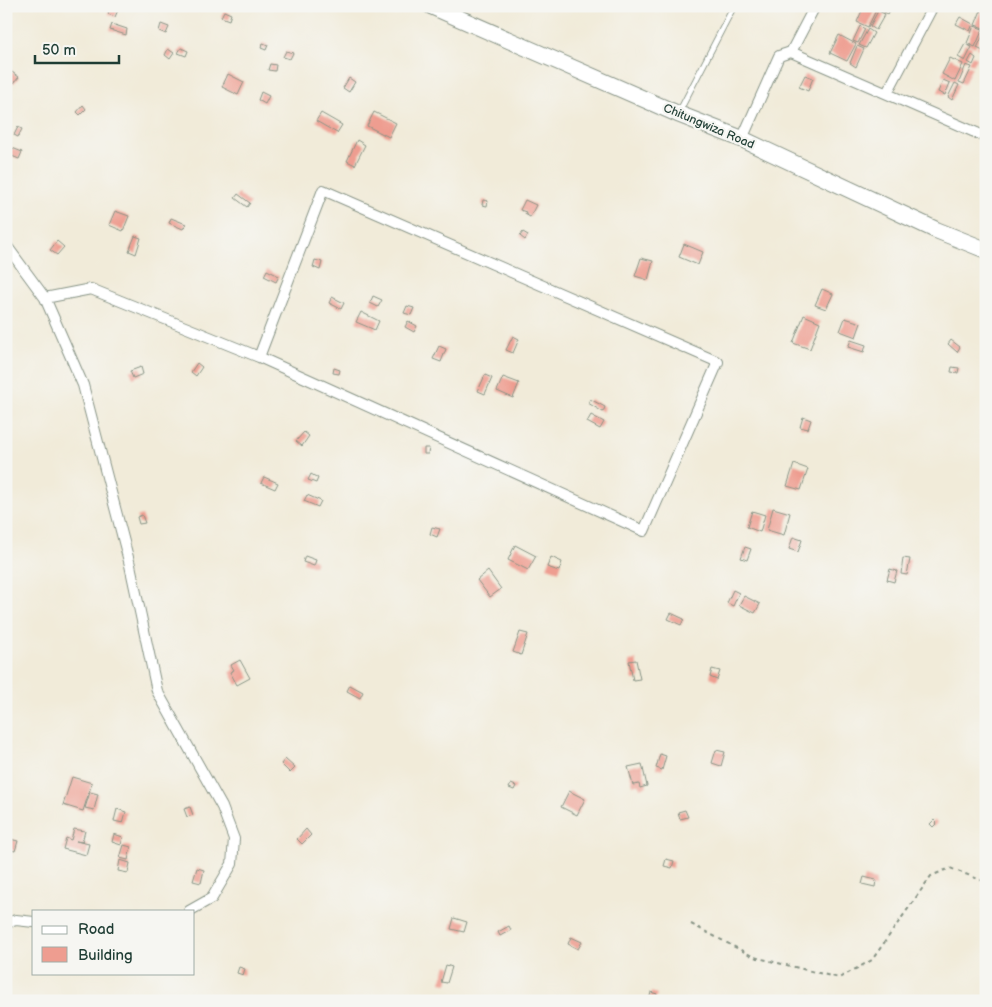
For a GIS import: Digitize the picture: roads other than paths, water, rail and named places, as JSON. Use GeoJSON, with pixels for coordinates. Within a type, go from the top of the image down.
{"type":"FeatureCollection","features":[{"type":"Feature","properties":{"kind":"main road","name":"Chitungwiza Road"},"geometry":{"type":"LineString","coordinates":[[430,6],[678,114],[742,139],[936,230],[986,250]]}},
{"type":"Feature","properties":{"kind":"street"},"geometry":{"type":"LineString","coordinates":[[791,52],[815,6]]}},
{"type":"Feature","properties":{"kind":"street"},"geometry":{"type":"LineString","coordinates":[[887,93],[933,6]]}},
{"type":"Feature","properties":{"kind":"street"},"geometry":{"type":"LineString","coordinates":[[742,139],[779,56],[791,52],[986,137]]}},
{"type":"Feature","properties":{"kind":"street"},"geometry":{"type":"LineString","coordinates":[[45,298],[92,289],[259,357],[644,531],[718,362],[323,190],[259,357]]}},
{"type":"Feature","properties":{"kind":"street"},"geometry":{"type":"LineString","coordinates":[[6,245],[45,298],[83,385],[130,565],[157,691],[222,807],[234,839],[232,864],[212,898],[191,910]]}},
{"type":"Feature","properties":{"kind":"street"},"geometry":{"type":"LineString","coordinates":[[6,923],[16,920],[32,922]]}},
{"type":"Feature","properties":{"kind":"lane"},"geometry":{"type":"LineString","coordinates":[[678,114],[734,6]]}}]}
